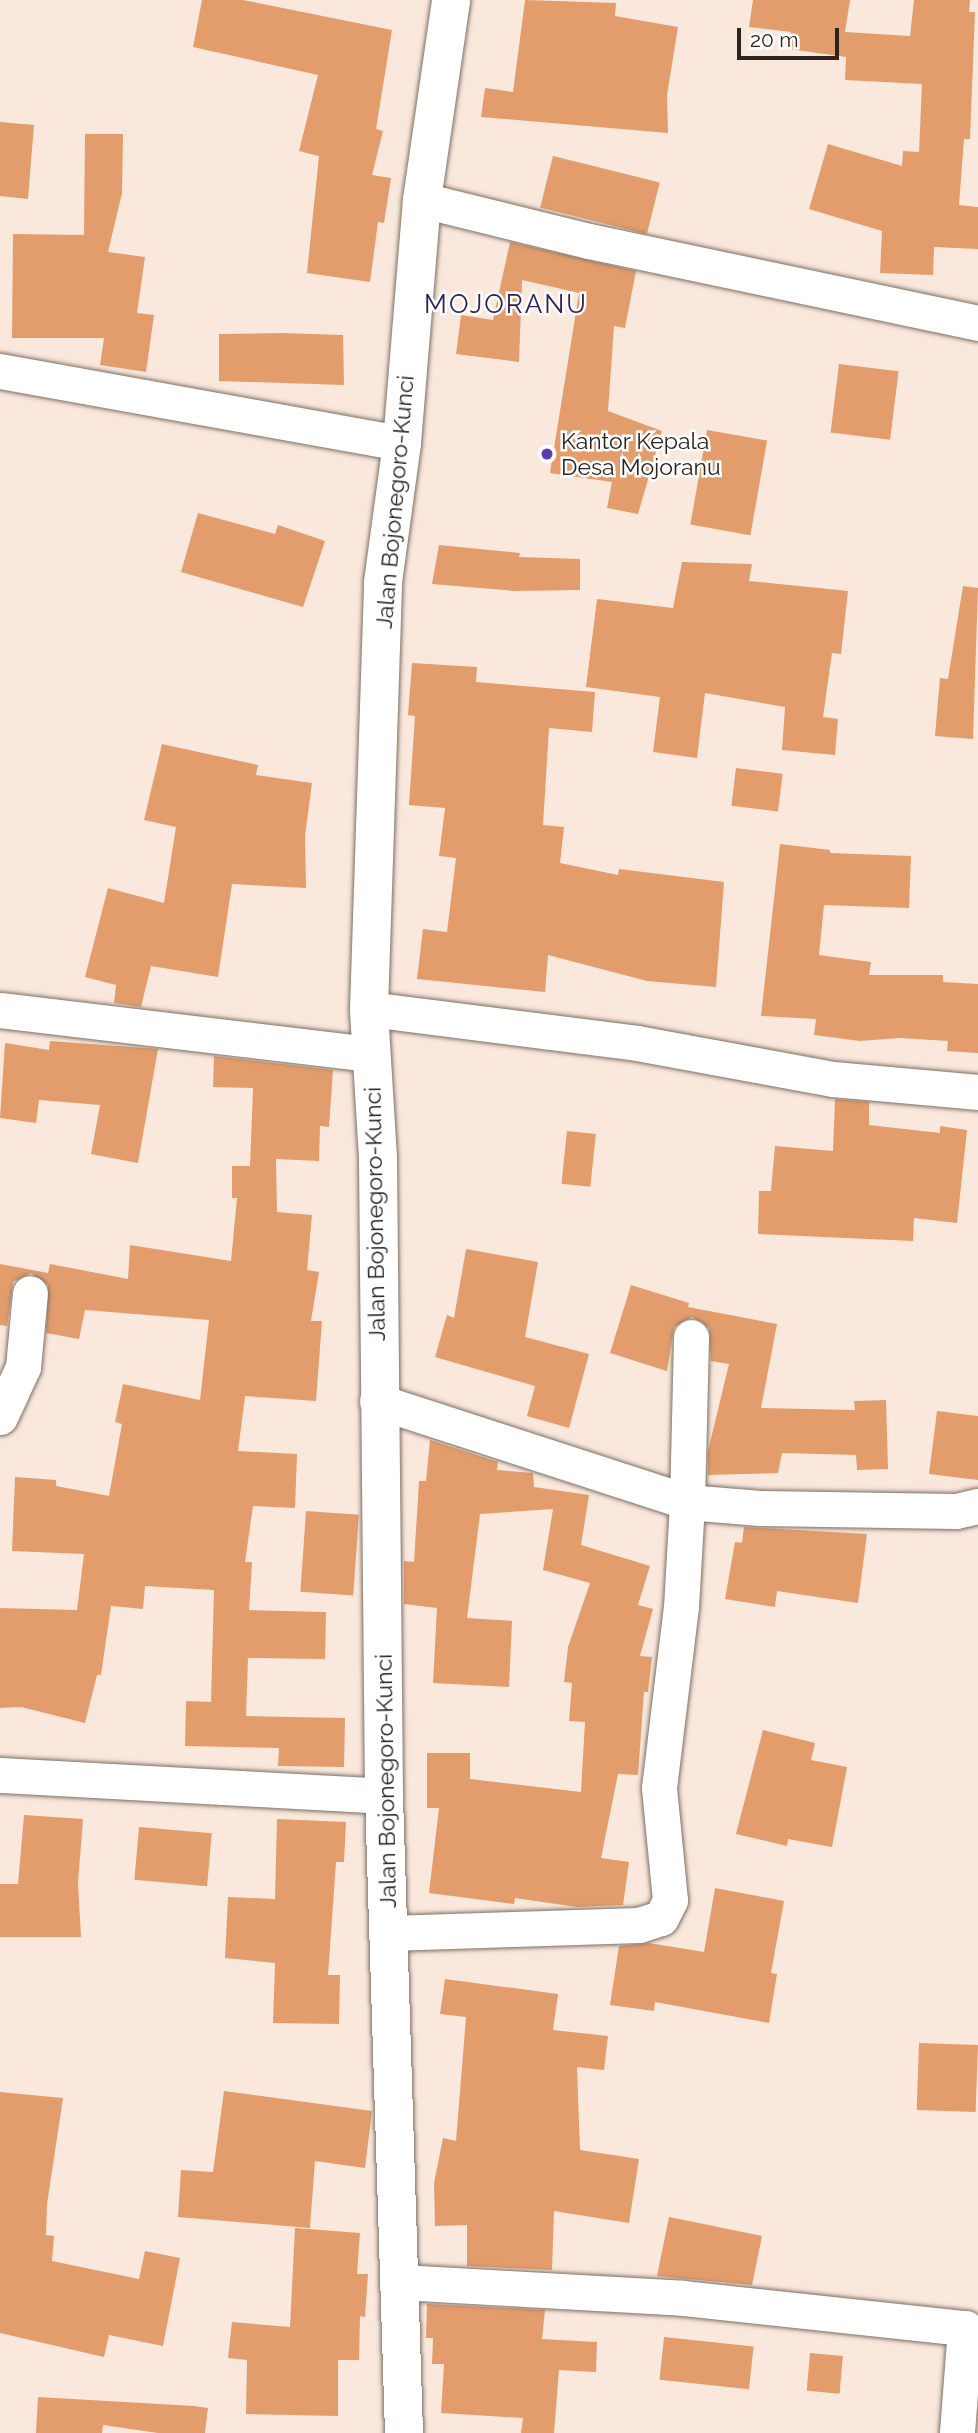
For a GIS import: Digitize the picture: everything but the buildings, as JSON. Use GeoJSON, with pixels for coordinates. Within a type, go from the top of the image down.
{"type":"FeatureCollection","features":[{"type":"Feature","properties":{"kind":"main road","name":"Jalan Bojonegoro-Kunci"},"geometry":{"type":"LineString","coordinates":[[404,2433],[384,1796],[377,1401],[378,1158],[369,1009],[383,582],[402,443],[422,200],[451,0]]}},
{"type":"Feature","properties":{"kind":"street"},"geometry":{"type":"LineString","coordinates":[[422,200],[643,253],[978,323]]}},
{"type":"Feature","properties":{"kind":"street"},"geometry":{"type":"LineString","coordinates":[[0,371],[402,443]]}},
{"type":"Feature","properties":{"kind":"street"},"geometry":{"type":"LineString","coordinates":[[369,1009],[637,1043],[833,1079],[978,1092]]}},
{"type":"Feature","properties":{"kind":"street"},"geometry":{"type":"LineString","coordinates":[[0,1010],[370,1054]]}},
{"type":"Feature","properties":{"kind":"street"},"geometry":{"type":"LineString","coordinates":[[0,1417],[23,1367],[30,1293]]}},
{"type":"Feature","properties":{"kind":"street"},"geometry":{"type":"LineString","coordinates":[[388,1933],[639,1925],[661,1918],[670,1900],[659,1788],[681,1607],[687,1502],[691,1337]]}},
{"type":"Feature","properties":{"kind":"street"},"geometry":{"type":"LineString","coordinates":[[377,1401],[442,1419],[687,1502],[812,1509],[956,1511],[978,1506]]}},
{"type":"Feature","properties":{"kind":"street"},"geometry":{"type":"LineString","coordinates":[[0,1775],[384,1796]]}},
{"type":"Feature","properties":{"kind":"street"},"geometry":{"type":"LineString","coordinates":[[400,2282],[670,2297],[972,2322],[957,2433]]}},
{"type":"Feature","properties":{"kind":"place","name":"Kantor Kepala Desa Mojoranu"},"geometry":{"type":"Point","coordinates":[547,454]}},
{"type":"Feature","properties":{"kind":"district","name":"MOJORANU"},"geometry":{"type":"Point","coordinates":[506,305]}}]}
